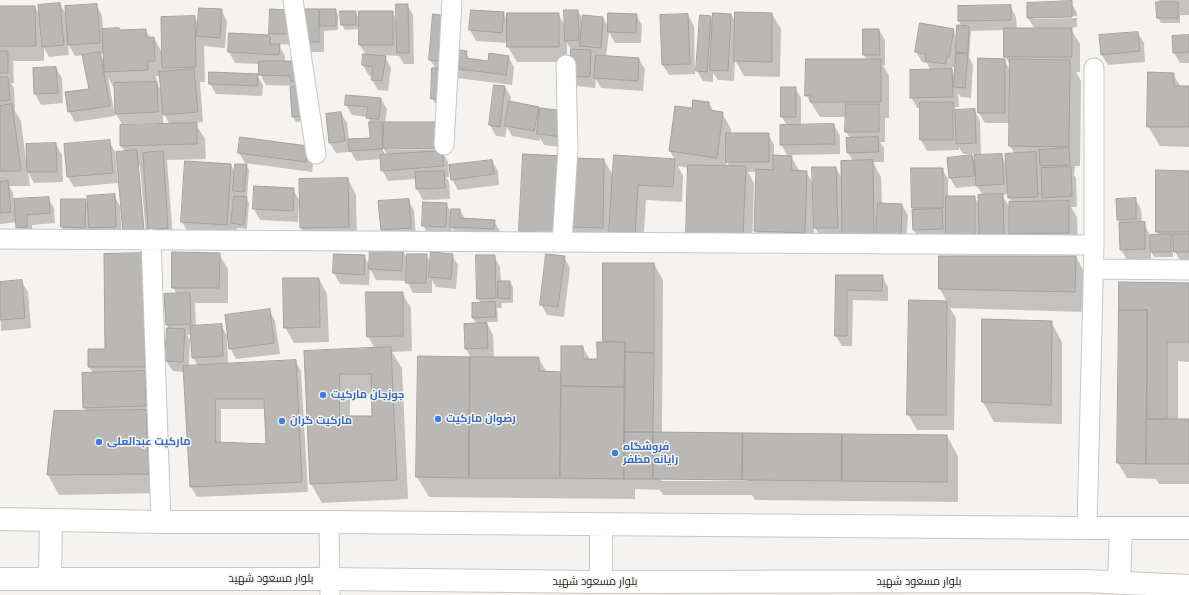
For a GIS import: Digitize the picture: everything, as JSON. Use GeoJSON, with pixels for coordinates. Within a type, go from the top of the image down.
{"type":"FeatureCollection","features":[{"type":"Feature","properties":{"kind":"main road"},"geometry":{"type":"LineString","coordinates":[[0,519],[161,522],[1189,528]]}},
{"type":"Feature","properties":{"kind":"main road"},"geometry":{"type":"LineString","coordinates":[[50,579],[51,520]]}},
{"type":"Feature","properties":{"kind":"main road"},"geometry":{"type":"LineString","coordinates":[[601,525],[601,582]]}},
{"type":"Feature","properties":{"kind":"main road"},"geometry":{"type":"LineString","coordinates":[[1119,583],[1121,528]]}},
{"type":"Feature","properties":{"kind":"main road","name":"بلوار مسعود شهید"},"geometry":{"type":"LineString","coordinates":[[0,579],[50,579],[329,587],[601,582],[1085,588],[1119,583],[1189,586]]}},
{"type":"Feature","properties":{"kind":"street"},"geometry":{"type":"LineString","coordinates":[[293,0],[316,154]]}},
{"type":"Feature","properties":{"kind":"street"},"geometry":{"type":"LineString","coordinates":[[444,145],[452,0]]}},
{"type":"Feature","properties":{"kind":"street"},"geometry":{"type":"LineString","coordinates":[[562,242],[568,149],[566,64]]}},
{"type":"Feature","properties":{"kind":"street"},"geometry":{"type":"LineString","coordinates":[[1087,528],[1094,245],[1094,68]]}},
{"type":"Feature","properties":{"kind":"street"},"geometry":{"type":"LineString","coordinates":[[0,239],[1094,245]]}},
{"type":"Feature","properties":{"kind":"street"},"geometry":{"type":"LineString","coordinates":[[151,239],[161,522]]}},
{"type":"Feature","properties":{"kind":"street"},"geometry":{"type":"LineString","coordinates":[[1093,269],[1189,270]]}},
{"type":"Feature","properties":{"kind":"street"},"geometry":{"type":"LineString","coordinates":[[329,522],[329,587]]}},
{"type":"Feature","properties":{"kind":"building"},"geometry":{"type":"Polygon","coordinates":[[[1072,1],[1072,17],[1027,18],[1027,3],[1072,1]]]}},
{"type":"Feature","properties":{"kind":"building"},"geometry":{"type":"Polygon","coordinates":[[[1156,2],[1178,2],[1178,18],[1157,18],[1156,2]]]}},
{"type":"Feature","properties":{"kind":"building"},"geometry":{"type":"Polygon","coordinates":[[[60,3],[64,45],[42,47],[38,5],[60,3]]]}},
{"type":"Feature","properties":{"kind":"building"},"geometry":{"type":"Polygon","coordinates":[[[97,4],[100,43],[68,45],[65,6],[97,4]]]}},
{"type":"Feature","properties":{"kind":"building"},"geometry":{"type":"Polygon","coordinates":[[[396,4],[408,4],[409,53],[397,53],[396,4]]]}},
{"type":"Feature","properties":{"kind":"building"},"geometry":{"type":"Polygon","coordinates":[[[1011,5],[1011,20],[958,21],[958,6],[1011,5]]]}},
{"type":"Feature","properties":{"kind":"building"},"geometry":{"type":"Polygon","coordinates":[[[0,6],[35,6],[36,46],[0,46],[0,6]]]}},
{"type":"Feature","properties":{"kind":"building"},"geometry":{"type":"Polygon","coordinates":[[[199,8],[222,9],[220,38],[197,36],[199,8]]]}},
{"type":"Feature","properties":{"kind":"building"},"geometry":{"type":"Polygon","coordinates":[[[270,9],[290,10],[289,34],[269,34],[270,9]]]}},
{"type":"Feature","properties":{"kind":"building"},"geometry":{"type":"Polygon","coordinates":[[[300,9],[319,9],[319,42],[302,42],[300,9]]]}},
{"type":"Feature","properties":{"kind":"building"},"geometry":{"type":"Polygon","coordinates":[[[320,9],[336,9],[336,26],[320,26],[320,9]]]}},
{"type":"Feature","properties":{"kind":"building"},"geometry":{"type":"Polygon","coordinates":[[[471,10],[504,12],[502,33],[469,30],[471,10]]]}},
{"type":"Feature","properties":{"kind":"building"},"geometry":{"type":"Polygon","coordinates":[[[564,10],[578,10],[579,40],[565,41],[564,10]]]}},
{"type":"Feature","properties":{"kind":"building"},"geometry":{"type":"Polygon","coordinates":[[[340,11],[356,11],[356,25],[341,25],[340,11]]]}},
{"type":"Feature","properties":{"kind":"building"},"geometry":{"type":"Polygon","coordinates":[[[359,11],[393,11],[393,45],[359,45],[359,11]]]}},
{"type":"Feature","properties":{"kind":"building"},"geometry":{"type":"Polygon","coordinates":[[[735,12],[772,13],[772,62],[734,61],[735,12]]]}},
{"type":"Feature","properties":{"kind":"building"},"geometry":{"type":"Polygon","coordinates":[[[507,13],[559,13],[559,47],[507,47],[507,13]]]}},
{"type":"Feature","properties":{"kind":"building"},"geometry":{"type":"Polygon","coordinates":[[[608,13],[637,14],[636,33],[608,32],[608,13]]]}},
{"type":"Feature","properties":{"kind":"building"},"geometry":{"type":"Polygon","coordinates":[[[713,13],[731,14],[728,71],[710,70],[713,13]]]}},
{"type":"Feature","properties":{"kind":"building"},"geometry":{"type":"Polygon","coordinates":[[[433,14],[445,16],[442,61],[429,60],[433,14]]]}},
{"type":"Feature","properties":{"kind":"building"},"geometry":{"type":"Polygon","coordinates":[[[688,14],[690,64],[662,65],[660,15],[688,14]]]}},
{"type":"Feature","properties":{"kind":"building"},"geometry":{"type":"Polygon","coordinates":[[[583,15],[603,17],[601,48],[580,46],[583,15]]]}},
{"type":"Feature","properties":{"kind":"building"},"geometry":{"type":"Polygon","coordinates":[[[700,15],[711,16],[707,72],[696,71],[700,15]]]}},
{"type":"Feature","properties":{"kind":"building"},"geometry":{"type":"Polygon","coordinates":[[[195,16],[196,67],[162,68],[161,17],[195,16]]]}},
{"type":"Feature","properties":{"kind":"building"},"geometry":{"type":"Polygon","coordinates":[[[920,23],[954,29],[949,57],[947,57],[945,64],[925,61],[926,54],[915,52],[920,23]]]}},
{"type":"Feature","properties":{"kind":"building"},"geometry":{"type":"Polygon","coordinates":[[[957,25],[969,26],[968,53],[956,52],[957,25]]]}},
{"type":"Feature","properties":{"kind":"building"},"geometry":{"type":"Polygon","coordinates":[[[119,28],[120,30],[146,29],[146,38],[154,37],[155,61],[148,61],[148,70],[104,72],[102,29],[119,28]]]}},
{"type":"Feature","properties":{"kind":"building"},"geometry":{"type":"Polygon","coordinates":[[[1004,28],[1072,28],[1072,57],[1004,57],[1004,28]]]}},
{"type":"Feature","properties":{"kind":"building"},"geometry":{"type":"Polygon","coordinates":[[[863,29],[879,29],[880,55],[863,55],[863,29]]]}},
{"type":"Feature","properties":{"kind":"building"},"geometry":{"type":"Polygon","coordinates":[[[1138,32],[1140,51],[1101,55],[1099,35],[1138,32]]]}},
{"type":"Feature","properties":{"kind":"building"},"geometry":{"type":"Polygon","coordinates":[[[229,33],[270,35],[270,44],[280,44],[279,55],[228,52],[229,33]]]}},
{"type":"Feature","properties":{"kind":"building"},"geometry":{"type":"Polygon","coordinates":[[[1189,35],[1189,52],[1173,53],[1172,36],[1189,35]]]}},
{"type":"Feature","properties":{"kind":"building"},"geometry":{"type":"Polygon","coordinates":[[[453,49],[467,51],[466,58],[488,61],[489,53],[509,56],[506,75],[450,68],[453,49]]]}},
{"type":"Feature","properties":{"kind":"building"},"geometry":{"type":"Polygon","coordinates":[[[571,49],[591,50],[590,77],[569,76],[571,49]]]}},
{"type":"Feature","properties":{"kind":"building"},"geometry":{"type":"Polygon","coordinates":[[[0,51],[8,51],[8,73],[0,73],[0,51]]]}},
{"type":"Feature","properties":{"kind":"building"},"geometry":{"type":"Polygon","coordinates":[[[100,52],[110,106],[68,112],[65,92],[89,89],[82,55],[100,52]]]}},
{"type":"Feature","properties":{"kind":"building"},"geometry":{"type":"Polygon","coordinates":[[[956,53],[968,54],[965,88],[954,87],[956,53]]]}},
{"type":"Feature","properties":{"kind":"building"},"geometry":{"type":"Polygon","coordinates":[[[363,54],[386,56],[382,81],[371,80],[373,67],[362,65],[363,54]]]}},
{"type":"Feature","properties":{"kind":"building"},"geometry":{"type":"Polygon","coordinates":[[[596,55],[639,58],[638,81],[594,78],[596,55]]]}},
{"type":"Feature","properties":{"kind":"building"},"geometry":{"type":"Polygon","coordinates":[[[978,58],[1005,59],[1005,113],[978,113],[978,58]]]}},
{"type":"Feature","properties":{"kind":"building"},"geometry":{"type":"Polygon","coordinates":[[[806,59],[881,59],[881,102],[810,102],[810,95],[805,96],[806,59]]]}},
{"type":"Feature","properties":{"kind":"building"},"geometry":{"type":"Polygon","coordinates":[[[1010,59],[1070,60],[1069,147],[1009,146],[1010,59]]]}},
{"type":"Feature","properties":{"kind":"building"},"geometry":{"type":"Polygon","coordinates":[[[259,61],[295,61],[296,81],[291,81],[290,76],[259,75],[259,61]]]}},
{"type":"Feature","properties":{"kind":"building"},"geometry":{"type":"Polygon","coordinates":[[[56,67],[58,93],[34,94],[33,68],[56,67]]]}},
{"type":"Feature","properties":{"kind":"building"},"geometry":{"type":"Polygon","coordinates":[[[432,68],[441,68],[439,99],[431,99],[432,68]]]}},
{"type":"Feature","properties":{"kind":"building"},"geometry":{"type":"Polygon","coordinates":[[[194,69],[198,112],[163,115],[159,72],[194,69]]]}},
{"type":"Feature","properties":{"kind":"building"},"geometry":{"type":"Polygon","coordinates":[[[952,69],[953,97],[910,98],[910,70],[952,69]]]}},
{"type":"Feature","properties":{"kind":"building"},"geometry":{"type":"Polygon","coordinates":[[[209,72],[258,74],[257,86],[209,84],[209,72]]]}},
{"type":"Feature","properties":{"kind":"building"},"geometry":{"type":"Polygon","coordinates":[[[1148,72],[1174,73],[1174,86],[1189,86],[1189,127],[1147,127],[1148,72]]]}},
{"type":"Feature","properties":{"kind":"building"},"geometry":{"type":"Polygon","coordinates":[[[0,77],[8,77],[10,100],[0,101],[0,77]]]}},
{"type":"Feature","properties":{"kind":"building"},"geometry":{"type":"Polygon","coordinates":[[[157,82],[158,112],[115,114],[114,83],[157,82]]]}},
{"type":"Feature","properties":{"kind":"building"},"geometry":{"type":"Polygon","coordinates":[[[494,85],[505,86],[500,127],[489,125],[494,85]]]}},
{"type":"Feature","properties":{"kind":"building"},"geometry":{"type":"Polygon","coordinates":[[[302,86],[303,116],[292,117],[290,87],[302,86]]]}},
{"type":"Feature","properties":{"kind":"building"},"geometry":{"type":"Polygon","coordinates":[[[781,87],[796,87],[796,117],[781,117],[781,87]]]}},
{"type":"Feature","properties":{"kind":"building"},"geometry":{"type":"Polygon","coordinates":[[[346,95],[381,98],[379,119],[366,118],[368,107],[345,105],[346,95]]]}},
{"type":"Feature","properties":{"kind":"building"},"geometry":{"type":"Polygon","coordinates":[[[693,100],[709,102],[709,110],[723,112],[717,158],[669,151],[675,106],[692,108],[693,100]]]}},
{"type":"Feature","properties":{"kind":"building"},"geometry":{"type":"Polygon","coordinates":[[[509,101],[539,107],[534,131],[505,126],[509,101]]]}},
{"type":"Feature","properties":{"kind":"building"},"geometry":{"type":"Polygon","coordinates":[[[920,102],[953,102],[953,140],[920,140],[920,102]]]}},
{"type":"Feature","properties":{"kind":"building"},"geometry":{"type":"Polygon","coordinates":[[[12,104],[21,171],[0,171],[0,106],[12,104]]]}},
{"type":"Feature","properties":{"kind":"building"},"geometry":{"type":"Polygon","coordinates":[[[846,104],[879,104],[879,132],[845,132],[846,104]]]}},
{"type":"Feature","properties":{"kind":"building"},"geometry":{"type":"Polygon","coordinates":[[[540,108],[566,111],[563,137],[537,134],[540,108]]]}},
{"type":"Feature","properties":{"kind":"building"},"geometry":{"type":"Polygon","coordinates":[[[975,109],[976,143],[956,144],[955,110],[975,109]]]}},
{"type":"Feature","properties":{"kind":"building"},"geometry":{"type":"Polygon","coordinates":[[[341,112],[345,141],[329,143],[326,114],[341,112]]]}},
{"type":"Feature","properties":{"kind":"building"},"geometry":{"type":"Polygon","coordinates":[[[369,122],[382,122],[383,149],[349,151],[348,139],[370,138],[369,122]]]}},
{"type":"Feature","properties":{"kind":"building"},"geometry":{"type":"Polygon","coordinates":[[[384,122],[436,122],[436,149],[383,148],[384,122]]]}},
{"type":"Feature","properties":{"kind":"building"},"geometry":{"type":"Polygon","coordinates":[[[197,123],[197,144],[120,146],[120,125],[197,123]]]}},
{"type":"Feature","properties":{"kind":"building"},"geometry":{"type":"Polygon","coordinates":[[[834,124],[835,144],[780,145],[780,125],[834,124]]]}},
{"type":"Feature","properties":{"kind":"building"},"geometry":{"type":"Polygon","coordinates":[[[726,133],[769,133],[769,162],[726,162],[726,133]]]}},
{"type":"Feature","properties":{"kind":"building"},"geometry":{"type":"Polygon","coordinates":[[[240,137],[308,146],[306,162],[238,153],[240,137]]]}},
{"type":"Feature","properties":{"kind":"building"},"geometry":{"type":"Polygon","coordinates":[[[878,137],[879,152],[847,153],[846,138],[878,137]]]}},
{"type":"Feature","properties":{"kind":"building"},"geometry":{"type":"Polygon","coordinates":[[[110,140],[113,173],[67,177],[64,144],[110,140]]]}},
{"type":"Feature","properties":{"kind":"building"},"geometry":{"type":"Polygon","coordinates":[[[56,143],[57,172],[27,172],[26,144],[56,143]]]}},
{"type":"Feature","properties":{"kind":"building"},"geometry":{"type":"Polygon","coordinates":[[[1069,148],[1070,165],[1040,166],[1039,150],[1069,148]]]}},
{"type":"Feature","properties":{"kind":"building"},"geometry":{"type":"Polygon","coordinates":[[[137,150],[144,230],[123,232],[116,152],[137,150]]]}},
{"type":"Feature","properties":{"kind":"building"},"geometry":{"type":"Polygon","coordinates":[[[163,151],[168,228],[148,230],[143,153],[163,151]]]}},
{"type":"Feature","properties":{"kind":"building"},"geometry":{"type":"Polygon","coordinates":[[[442,151],[444,166],[381,171],[380,155],[442,151]]]}},
{"type":"Feature","properties":{"kind":"building"},"geometry":{"type":"Polygon","coordinates":[[[1036,152],[1038,197],[1008,198],[1005,154],[1036,152]]]}},
{"type":"Feature","properties":{"kind":"building"},"geometry":{"type":"Polygon","coordinates":[[[523,154],[562,156],[557,234],[519,231],[523,154]]]}},
{"type":"Feature","properties":{"kind":"building"},"geometry":{"type":"Polygon","coordinates":[[[1002,154],[1004,184],[976,186],[974,155],[1002,154]]]}},
{"type":"Feature","properties":{"kind":"building"},"geometry":{"type":"Polygon","coordinates":[[[614,155],[675,159],[673,187],[638,185],[635,234],[609,232],[614,155]]]}},
{"type":"Feature","properties":{"kind":"building"},"geometry":{"type":"Polygon","coordinates":[[[773,155],[792,156],[791,170],[807,171],[805,233],[754,231],[756,169],[773,170],[773,155]]]}},
{"type":"Feature","properties":{"kind":"building"},"geometry":{"type":"Polygon","coordinates":[[[972,155],[975,176],[949,178],[947,158],[972,155]]]}},
{"type":"Feature","properties":{"kind":"building"},"geometry":{"type":"Polygon","coordinates":[[[571,158],[604,159],[603,228],[569,227],[571,158]]]}},
{"type":"Feature","properties":{"kind":"building"},"geometry":{"type":"Polygon","coordinates":[[[492,160],[494,174],[451,180],[449,165],[492,160]]]}},
{"type":"Feature","properties":{"kind":"building"},"geometry":{"type":"Polygon","coordinates":[[[873,160],[874,235],[842,235],[841,161],[873,160]]]}},
{"type":"Feature","properties":{"kind":"building"},"geometry":{"type":"Polygon","coordinates":[[[185,161],[231,164],[227,225],[181,222],[185,161]]]}},
{"type":"Feature","properties":{"kind":"building"},"geometry":{"type":"Polygon","coordinates":[[[235,164],[247,164],[244,192],[233,191],[235,164]]]}},
{"type":"Feature","properties":{"kind":"building"},"geometry":{"type":"Polygon","coordinates":[[[688,165],[746,166],[743,235],[686,233],[688,165]]]}},
{"type":"Feature","properties":{"kind":"building"},"geometry":{"type":"Polygon","coordinates":[[[812,167],[836,167],[838,228],[814,228],[812,167]]]}},
{"type":"Feature","properties":{"kind":"building"},"geometry":{"type":"Polygon","coordinates":[[[1071,167],[1072,196],[1042,198],[1041,168],[1071,167]]]}},
{"type":"Feature","properties":{"kind":"building"},"geometry":{"type":"Polygon","coordinates":[[[911,168],[943,168],[943,208],[912,208],[911,168]]]}},
{"type":"Feature","properties":{"kind":"building"},"geometry":{"type":"Polygon","coordinates":[[[1156,170],[1189,171],[1189,232],[1156,232],[1156,170]]]}},
{"type":"Feature","properties":{"kind":"building"},"geometry":{"type":"Polygon","coordinates":[[[444,171],[445,188],[416,189],[415,172],[444,171]]]}},
{"type":"Feature","properties":{"kind":"building"},"geometry":{"type":"Polygon","coordinates":[[[348,178],[349,227],[300,228],[299,179],[348,178]]]}},
{"type":"Feature","properties":{"kind":"building"},"geometry":{"type":"Polygon","coordinates":[[[8,181],[11,212],[0,213],[0,182],[8,181]]]}},
{"type":"Feature","properties":{"kind":"building"},"geometry":{"type":"Polygon","coordinates":[[[254,186],[294,188],[293,211],[253,209],[254,186]]]}},
{"type":"Feature","properties":{"kind":"building"},"geometry":{"type":"Polygon","coordinates":[[[115,194],[116,227],[89,228],[87,196],[115,194]]]}},
{"type":"Feature","properties":{"kind":"building"},"geometry":{"type":"Polygon","coordinates":[[[1003,194],[1004,236],[979,236],[978,195],[1003,194]]]}},
{"type":"Feature","properties":{"kind":"building"},"geometry":{"type":"Polygon","coordinates":[[[234,196],[247,197],[244,225],[231,223],[234,196]]]}},
{"type":"Feature","properties":{"kind":"building"},"geometry":{"type":"Polygon","coordinates":[[[946,196],[975,196],[975,235],[946,235],[946,196]]]}},
{"type":"Feature","properties":{"kind":"building"},"geometry":{"type":"Polygon","coordinates":[[[49,197],[50,213],[27,215],[27,227],[16,228],[14,199],[49,197]]]}},
{"type":"Feature","properties":{"kind":"building"},"geometry":{"type":"Polygon","coordinates":[[[1136,198],[1136,219],[1117,220],[1116,199],[1136,198]]]}},
{"type":"Feature","properties":{"kind":"building"},"geometry":{"type":"Polygon","coordinates":[[[61,199],[86,199],[85,228],[61,227],[61,199]]]}},
{"type":"Feature","properties":{"kind":"building"},"geometry":{"type":"Polygon","coordinates":[[[409,199],[411,228],[381,230],[378,201],[409,199]]]}},
{"type":"Feature","properties":{"kind":"building"},"geometry":{"type":"Polygon","coordinates":[[[1069,201],[1069,233],[1009,234],[1009,202],[1069,201]]]}},
{"type":"Feature","properties":{"kind":"building"},"geometry":{"type":"Polygon","coordinates":[[[423,202],[447,203],[446,227],[422,226],[423,202]]]}},
{"type":"Feature","properties":{"kind":"building"},"geometry":{"type":"Polygon","coordinates":[[[878,203],[902,204],[901,236],[876,235],[878,203]]]}},
{"type":"Feature","properties":{"kind":"building"},"geometry":{"type":"Polygon","coordinates":[[[451,209],[460,209],[460,218],[495,220],[494,229],[450,227],[451,209]]]}},
{"type":"Feature","properties":{"kind":"building"},"geometry":{"type":"Polygon","coordinates":[[[942,209],[943,229],[913,230],[912,210],[942,209]]]}},
{"type":"Feature","properties":{"kind":"building"},"geometry":{"type":"Polygon","coordinates":[[[1145,222],[1145,249],[1120,250],[1119,223],[1145,222]]]}},
{"type":"Feature","properties":{"kind":"building"},"geometry":{"type":"Polygon","coordinates":[[[1171,234],[1171,252],[1150,252],[1150,235],[1171,234]]]}},
{"type":"Feature","properties":{"kind":"building"},"geometry":{"type":"Polygon","coordinates":[[[1173,234],[1189,234],[1189,252],[1174,252],[1173,234]]]}},
{"type":"Feature","properties":{"kind":"building"},"geometry":{"type":"Polygon","coordinates":[[[370,248],[403,249],[402,271],[369,269],[370,248]]]}},
{"type":"Feature","properties":{"kind":"building"},"geometry":{"type":"Polygon","coordinates":[[[172,252],[220,253],[219,288],[172,288],[172,252]]]}},
{"type":"Feature","properties":{"kind":"building"},"geometry":{"type":"Polygon","coordinates":[[[431,252],[453,254],[451,279],[429,277],[431,252]]]}},
{"type":"Feature","properties":{"kind":"building"},"geometry":{"type":"Polygon","coordinates":[[[143,253],[145,367],[88,367],[88,349],[105,349],[104,254],[143,253]]]}},
{"type":"Feature","properties":{"kind":"building"},"geometry":{"type":"Polygon","coordinates":[[[334,254],[365,255],[364,275],[333,273],[334,254]]]}},
{"type":"Feature","properties":{"kind":"building"},"geometry":{"type":"Polygon","coordinates":[[[407,254],[427,254],[426,283],[406,283],[407,254]]]}},
{"type":"Feature","properties":{"kind":"building"},"geometry":{"type":"Polygon","coordinates":[[[546,254],[565,256],[558,307],[540,305],[546,254]]]}},
{"type":"Feature","properties":{"kind":"building"},"geometry":{"type":"Polygon","coordinates":[[[476,255],[495,255],[496,298],[477,299],[476,255]]]}},
{"type":"Feature","properties":{"kind":"building"},"geometry":{"type":"Polygon","coordinates":[[[939,256],[1076,256],[1075,292],[939,289],[939,256]]]}},
{"type":"Feature","properties":{"kind":"building"},"geometry":{"type":"Polygon","coordinates":[[[603,263],[654,263],[654,353],[625,352],[625,342],[603,341],[603,263]]]}},
{"type":"Feature","properties":{"kind":"building"},"geometry":{"type":"Polygon","coordinates":[[[836,275],[883,275],[882,291],[847,290],[847,336],[835,336],[836,275]]]}},
{"type":"Feature","properties":{"kind":"building"},"geometry":{"type":"Polygon","coordinates":[[[283,278],[319,278],[320,327],[284,328],[283,278]]]}},
{"type":"Feature","properties":{"kind":"building"},"geometry":{"type":"Polygon","coordinates":[[[22,280],[25,318],[0,320],[0,282],[22,280]]]}},
{"type":"Feature","properties":{"kind":"building"},"geometry":{"type":"Polygon","coordinates":[[[498,281],[510,281],[510,299],[498,298],[498,281]]]}},
{"type":"Feature","properties":{"kind":"building"},"geometry":{"type":"Polygon","coordinates":[[[1119,282],[1189,283],[1189,342],[1167,342],[1167,419],[1147,419],[1147,310],[1119,310],[1119,282]]]}},
{"type":"Feature","properties":{"kind":"building"},"geometry":{"type":"Polygon","coordinates":[[[366,292],[403,292],[403,336],[367,337],[366,292]]]}},
{"type":"Feature","properties":{"kind":"building"},"geometry":{"type":"Polygon","coordinates":[[[190,293],[191,324],[166,325],[164,294],[190,293]]]}},
{"type":"Feature","properties":{"kind":"building"},"geometry":{"type":"Polygon","coordinates":[[[909,300],[947,301],[946,415],[907,415],[909,300]]]}},
{"type":"Feature","properties":{"kind":"building"},"geometry":{"type":"Polygon","coordinates":[[[495,302],[496,317],[472,318],[472,303],[495,302]]]}},
{"type":"Feature","properties":{"kind":"building"},"geometry":{"type":"Polygon","coordinates":[[[270,309],[274,343],[229,349],[225,315],[270,309]]]}},
{"type":"Feature","properties":{"kind":"building"},"geometry":{"type":"Polygon","coordinates":[[[1119,310],[1147,310],[1146,464],[1117,463],[1119,310]]]}},
{"type":"Feature","properties":{"kind":"building"},"geometry":{"type":"Polygon","coordinates":[[[982,319],[1052,321],[1051,405],[982,402],[982,319]]]}},
{"type":"Feature","properties":{"kind":"building"},"geometry":{"type":"Polygon","coordinates":[[[487,323],[488,348],[465,349],[464,324],[487,323]]]}},
{"type":"Feature","properties":{"kind":"building"},"geometry":{"type":"Polygon","coordinates":[[[222,324],[223,356],[192,358],[190,326],[222,324]]]}},
{"type":"Feature","properties":{"kind":"building"},"geometry":{"type":"Polygon","coordinates":[[[167,328],[185,329],[183,362],[165,361],[167,328]]]}},
{"type":"Feature","properties":{"kind":"building"},"geometry":{"type":"Polygon","coordinates":[[[597,342],[625,342],[625,387],[561,386],[561,346],[583,346],[583,359],[597,359],[597,342]]]}},
{"type":"Feature","properties":{"kind":"building","name":"جوزجان مارکیت"},"geometry":{"type":"Polygon","coordinates":[[[391,347],[397,480],[310,484],[304,351],[391,347]],[[340,374],[340,416],[372,416],[371,374],[340,374]]]}},
{"type":"Feature","properties":{"kind":"building"},"geometry":{"type":"Polygon","coordinates":[[[625,352],[654,353],[653,432],[624,432],[625,352]]]}},
{"type":"Feature","properties":{"kind":"building"},"geometry":{"type":"Polygon","coordinates":[[[418,356],[470,357],[469,478],[416,477],[418,356]]]}},
{"type":"Feature","properties":{"kind":"building"},"geometry":{"type":"Polygon","coordinates":[[[470,357],[539,357],[539,371],[561,372],[560,478],[469,478],[470,357]]]}},
{"type":"Feature","properties":{"kind":"building","name":"مارکیت گران"},"geometry":{"type":"Polygon","coordinates":[[[296,360],[302,482],[190,487],[183,366],[296,360]],[[216,399],[216,442],[266,444],[264,399],[216,399]]]}},
{"type":"Feature","properties":{"kind":"building"},"geometry":{"type":"Polygon","coordinates":[[[145,371],[146,406],[83,408],[82,373],[145,371]]]}},
{"type":"Feature","properties":{"kind":"building"},"geometry":{"type":"Polygon","coordinates":[[[561,386],[625,387],[624,479],[560,478],[561,386]]]}},
{"type":"Feature","properties":{"kind":"building","name":"مارکیت عبدالعلی"},"geometry":{"type":"Polygon","coordinates":[[[146,410],[149,474],[47,475],[54,411],[146,410]]]}},
{"type":"Feature","properties":{"kind":"building"},"geometry":{"type":"Polygon","coordinates":[[[1147,419],[1189,419],[1189,464],[1146,464],[1147,419]]]}},
{"type":"Feature","properties":{"kind":"building"},"geometry":{"type":"Polygon","coordinates":[[[624,432],[653,432],[653,479],[624,479],[624,432]]]}},
{"type":"Feature","properties":{"kind":"building"},"geometry":{"type":"Polygon","coordinates":[[[653,432],[743,433],[742,480],[653,479],[653,432]]]}},
{"type":"Feature","properties":{"kind":"building"},"geometry":{"type":"Polygon","coordinates":[[[743,433],[842,434],[842,481],[742,480],[743,433]]]}},
{"type":"Feature","properties":{"kind":"building"},"geometry":{"type":"Polygon","coordinates":[[[842,434],[947,435],[947,482],[842,481],[842,434]]]}},
{"type":"Feature","properties":{"kind":"place","name":"جوزجان مارکیت"},"geometry":{"type":"Point","coordinates":[323,395]}},
{"type":"Feature","properties":{"kind":"place","name":"رضوان مارکیت"},"geometry":{"type":"Point","coordinates":[438,419]}},
{"type":"Feature","properties":{"kind":"place","name":"مارکیت گران"},"geometry":{"type":"Point","coordinates":[282,421]}},
{"type":"Feature","properties":{"kind":"place","name":"مارکیت عبدالعلی"},"geometry":{"type":"Point","coordinates":[99,442]}},
{"type":"Feature","properties":{"kind":"place","name":"فروشگاه رایانه مظفر"},"geometry":{"type":"Point","coordinates":[615,453]}}]}
